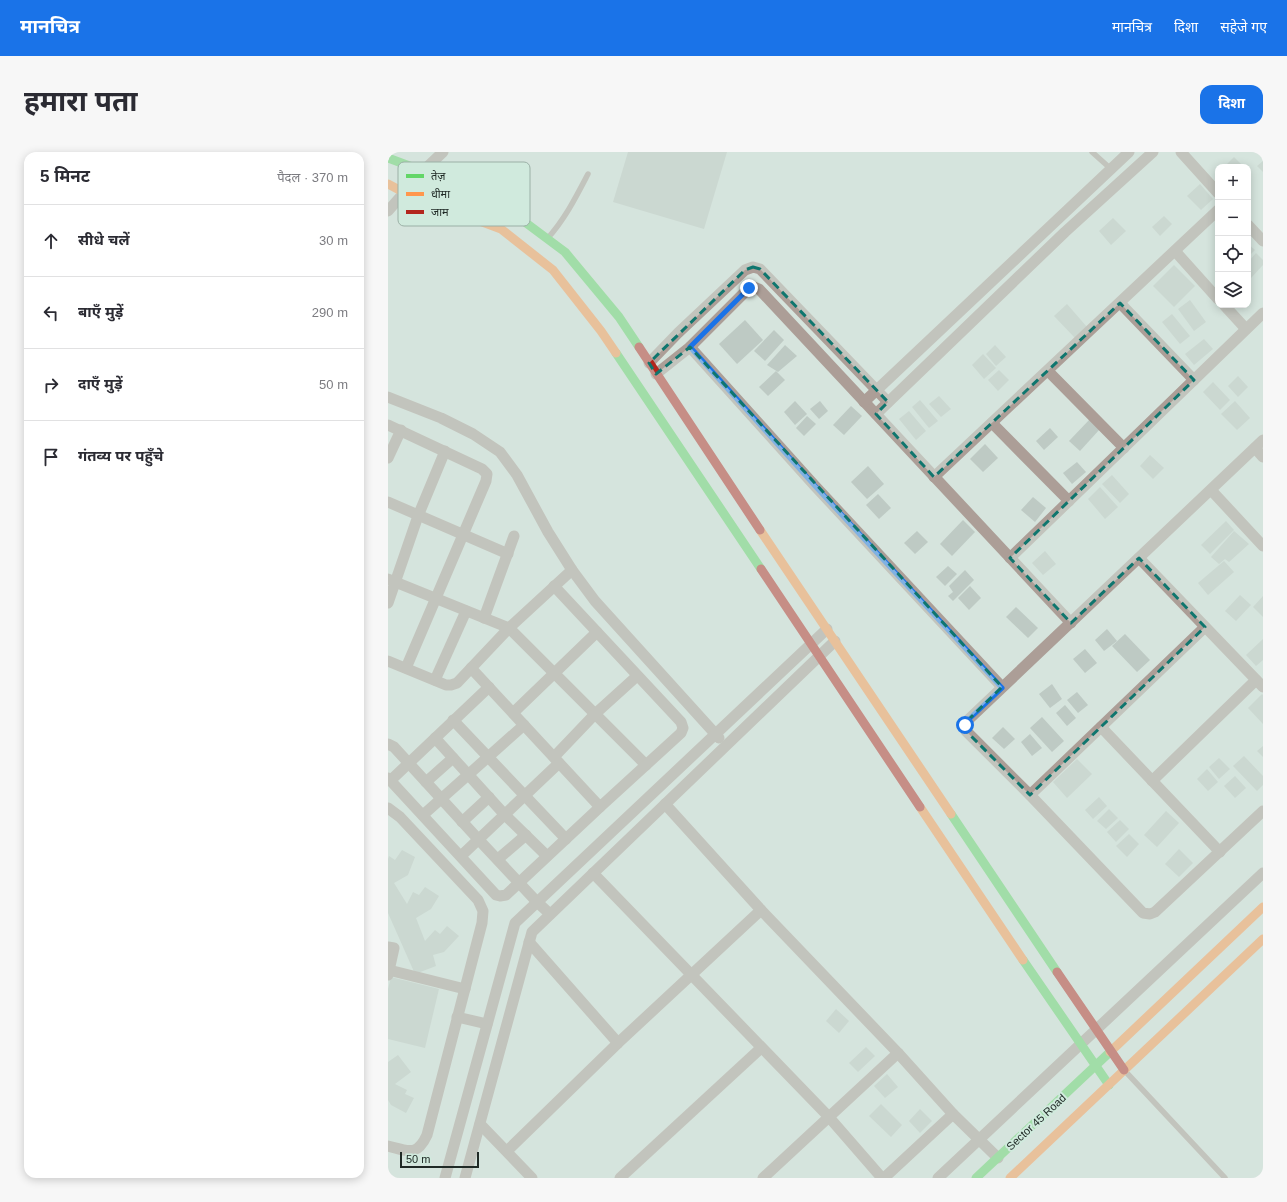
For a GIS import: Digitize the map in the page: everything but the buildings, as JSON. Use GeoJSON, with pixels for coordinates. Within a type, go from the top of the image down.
{"type":"FeatureCollection","features":[{"type":"Feature","properties":{"kind":"street"},"geometry":{"type":"LineString","coordinates":[[432,162],[443,152]]}},
{"type":"Feature","properties":{"kind":"street"},"geometry":{"type":"LineString","coordinates":[[876,414],[1065,232],[1152,152]]}},
{"type":"Feature","properties":{"kind":"street"},"geometry":{"type":"LineString","coordinates":[[1181,152],[1215,190]]}},
{"type":"Feature","properties":{"kind":"street"},"geometry":{"type":"LineString","coordinates":[[864,402],[1127,154],[1136,167]]}},
{"type":"Feature","properties":{"kind":"street"},"geometry":{"type":"LineString","coordinates":[[388,158],[399,162]]}},
{"type":"Feature","properties":{"kind":"street"},"geometry":{"type":"LineString","coordinates":[[388,184],[398,189]]}},
{"type":"Feature","properties":{"kind":"street"},"geometry":{"type":"LineString","coordinates":[[388,211],[398,200]]}},
{"type":"Feature","properties":{"kind":"street"},"geometry":{"type":"LineString","coordinates":[[934,477],[1215,213]]}},
{"type":"Feature","properties":{"kind":"street"},"geometry":{"type":"LineString","coordinates":[[493,226],[501,229],[553,270],[601,331],[1109,1085]]}},
{"type":"Feature","properties":{"kind":"street"},"geometry":{"type":"LineString","coordinates":[[530,226],[565,252],[619,317],[1096,1031],[1124,1070]]}},
{"type":"Feature","properties":{"kind":"street"},"geometry":{"type":"LineString","coordinates":[[1251,228],[1263,241]]}},
{"type":"Feature","properties":{"kind":"street"},"geometry":{"type":"LineString","coordinates":[[1175,251],[1215,295]]}},
{"type":"Feature","properties":{"kind":"street"},"geometry":{"type":"LineString","coordinates":[[649,363],[678,333],[745,270],[753,267],[760,269],[888,402]]}},
{"type":"Feature","properties":{"kind":"street"},"geometry":{"type":"LineString","coordinates":[[753,267],[754,287]]}},
{"type":"Feature","properties":{"kind":"street"},"geometry":{"type":"LineString","coordinates":[[656,374],[690,347],[749,288],[754,287],[759,289],[1071,623]]}},
{"type":"Feature","properties":{"kind":"street"},"geometry":{"type":"LineString","coordinates":[[1120,303],[1194,380]]}},
{"type":"Feature","properties":{"kind":"street"},"geometry":{"type":"LineString","coordinates":[[1227,308],[1246,329]]}},
{"type":"Feature","properties":{"kind":"street"},"geometry":{"type":"LineString","coordinates":[[1010,558],[1263,313]]}},
{"type":"Feature","properties":{"kind":"street"},"geometry":{"type":"LineString","coordinates":[[690,347],[1002,688]]}},
{"type":"Feature","properties":{"kind":"street"},"geometry":{"type":"LineString","coordinates":[[1048,371],[1124,448]]}},
{"type":"Feature","properties":{"kind":"street"},"geometry":{"type":"LineString","coordinates":[[388,398],[448,421],[473,434],[500,452],[517,475],[548,532],[572,570],[595,601],[716,734],[725,746]]}},
{"type":"Feature","properties":{"kind":"street"},"geometry":{"type":"LineString","coordinates":[[992,423],[1069,501]]}},
{"type":"Feature","properties":{"kind":"street"},"geometry":{"type":"LineString","coordinates":[[388,424],[482,469],[487,474],[486,481],[464,535],[406,668]]}},
{"type":"Feature","properties":{"kind":"street"},"geometry":{"type":"LineString","coordinates":[[388,458],[401,430]]}},
{"type":"Feature","properties":{"kind":"street"},"geometry":{"type":"LineString","coordinates":[[1263,457],[1259,444],[968,720],[965,725],[966,731],[1030,795],[1143,913],[1150,914],[1156,912],[1263,811]]}},
{"type":"Feature","properties":{"kind":"street"},"geometry":{"type":"LineString","coordinates":[[388,603],[392,581],[445,452]]}},
{"type":"Feature","properties":{"kind":"street"},"geometry":{"type":"LineString","coordinates":[[1211,490],[1263,546]]}},
{"type":"Feature","properties":{"kind":"street"},"geometry":{"type":"LineString","coordinates":[[388,502],[508,554]]}},
{"type":"Feature","properties":{"kind":"street"},"geometry":{"type":"LineString","coordinates":[[484,618],[514,536]]}},
{"type":"Feature","properties":{"kind":"street"},"geometry":{"type":"LineString","coordinates":[[1139,558],[1259,684],[1152,781]]}},
{"type":"Feature","properties":{"kind":"street"},"geometry":{"type":"LineString","coordinates":[[388,661],[446,685],[451,685],[457,682],[509,628],[572,570]]}},
{"type":"Feature","properties":{"kind":"street"},"geometry":{"type":"LineString","coordinates":[[392,581],[509,628],[646,765]]}},
{"type":"Feature","properties":{"kind":"street"},"geometry":{"type":"LineString","coordinates":[[489,687],[389,779],[496,895],[500,896],[506,894],[520,882],[681,733],[683,728],[681,722],[554,586]]}},
{"type":"Feature","properties":{"kind":"street"},"geometry":{"type":"LineString","coordinates":[[435,680],[466,611]]}},
{"type":"Feature","properties":{"kind":"street"},"geometry":{"type":"LineString","coordinates":[[1030,795],[1205,627]]}},
{"type":"Feature","properties":{"kind":"street"},"geometry":{"type":"LineString","coordinates":[[446,1178],[515,923],[827,629]]}},
{"type":"Feature","properties":{"kind":"street"},"geometry":{"type":"LineString","coordinates":[[513,713],[597,632]]}},
{"type":"Feature","properties":{"kind":"street"},"geometry":{"type":"LineString","coordinates":[[465,1178],[532,932],[835,641]]}},
{"type":"Feature","properties":{"kind":"street"},"geometry":{"type":"LineString","coordinates":[[471,668],[600,807]]}},
{"type":"Feature","properties":{"kind":"street"},"geometry":{"type":"LineString","coordinates":[[461,856],[525,796],[595,714],[637,676]]}},
{"type":"Feature","properties":{"kind":"street"},"geometry":{"type":"LineString","coordinates":[[454,720],[566,839]]}},
{"type":"Feature","properties":{"kind":"street"},"geometry":{"type":"LineString","coordinates":[[423,815],[524,725]]}},
{"type":"Feature","properties":{"kind":"street"},"geometry":{"type":"LineString","coordinates":[[1100,727],[1220,852]]}},
{"type":"Feature","properties":{"kind":"street"},"geometry":{"type":"LineString","coordinates":[[434,738],[505,815],[547,856]]}},
{"type":"Feature","properties":{"kind":"street"},"geometry":{"type":"LineString","coordinates":[[388,744],[394,747],[440,799],[550,914]]}},
{"type":"Feature","properties":{"kind":"street"},"geometry":{"type":"LineString","coordinates":[[426,782],[453,758]]}},
{"type":"Feature","properties":{"kind":"street"},"geometry":{"type":"LineString","coordinates":[[462,822],[489,797]]}},
{"type":"Feature","properties":{"kind":"street"},"geometry":{"type":"LineString","coordinates":[[665,804],[761,910],[898,1053],[953,1114],[998,1158]]}},
{"type":"Feature","properties":{"kind":"street"},"geometry":{"type":"LineString","coordinates":[[388,808],[400,817],[473,894],[478,900],[483,911],[482,924],[427,1135],[423,1144],[416,1150],[407,1151],[388,1146]]}},
{"type":"Feature","properties":{"kind":"street"},"geometry":{"type":"LineString","coordinates":[[498,859],[526,835]]}},
{"type":"Feature","properties":{"kind":"street"},"geometry":{"type":"LineString","coordinates":[[593,873],[828,1116],[883,1178],[953,1114]]}},
{"type":"Feature","properties":{"kind":"street"},"geometry":{"type":"LineString","coordinates":[[938,1178],[1263,874]]}},
{"type":"Feature","properties":{"kind":"street","name":"Sector 45 Road"},"geometry":{"type":"LineString","coordinates":[[976,1178],[1263,907]]}},
{"type":"Feature","properties":{"kind":"street"},"geometry":{"type":"LineString","coordinates":[[508,1151],[618,1043],[761,910]]}},
{"type":"Feature","properties":{"kind":"street","name":"Sector 45 Road"},"geometry":{"type":"LineString","coordinates":[[1010,1178],[1263,939]]}},
{"type":"Feature","properties":{"kind":"street"},"geometry":{"type":"LineString","coordinates":[[529,942],[618,1043]]}},
{"type":"Feature","properties":{"kind":"street"},"geometry":{"type":"LineString","coordinates":[[388,947],[394,948],[389,972],[465,989]]}},
{"type":"Feature","properties":{"kind":"street"},"geometry":{"type":"LineString","coordinates":[[457,1017],[487,1024]]}},
{"type":"Feature","properties":{"kind":"street"},"geometry":{"type":"LineString","coordinates":[[620,1178],[761,1048]]}},
{"type":"Feature","properties":{"kind":"street"},"geometry":{"type":"LineString","coordinates":[[763,1178],[828,1116],[898,1053]]}},
{"type":"Feature","properties":{"kind":"street"},"geometry":{"type":"LineString","coordinates":[[480,1124],[508,1151],[532,1178]]}},
{"type":"Feature","properties":{"kind":"lane"},"geometry":{"type":"LineString","coordinates":[[1092,152],[1111,169]]}},
{"type":"Feature","properties":{"kind":"lane"},"geometry":{"type":"LineString","coordinates":[[547,239],[557,229],[570,210],[588,174]]}},
{"type":"Feature","properties":{"kind":"lane"},"geometry":{"type":"LineString","coordinates":[[1124,1070],[1225,1178]]}},
{"type":"Feature","properties":{"kind":"highlighted area"},"geometry":{"type":"Polygon","coordinates":[[[753,267],[760,269],[888,402],[876,414],[934,477],[1120,303],[1194,380],[1010,558],[1071,623],[1139,558],[1205,627],[1030,795],[966,731],[968,720],[1002,687],[690,347],[656,374],[649,363],[745,270],[753,267]]]}},
{"type":"Feature","properties":{"kind":"traffic: fast"},"geometry":{"type":"LineString","coordinates":[[388,158],[399,162]]}},
{"type":"Feature","properties":{"kind":"traffic: fast"},"geometry":{"type":"LineString","coordinates":[[530,226],[565,252],[619,317],[639,347]]}},
{"type":"Feature","properties":{"kind":"traffic: fast"},"geometry":{"type":"LineString","coordinates":[[616,353],[761,569]]}},
{"type":"Feature","properties":{"kind":"traffic: fast"},"geometry":{"type":"LineString","coordinates":[[951,814],[1057,972]]}},
{"type":"Feature","properties":{"kind":"traffic: fast"},"geometry":{"type":"LineString","coordinates":[[1023,960],[1109,1085]]}},
{"type":"Feature","properties":{"kind":"traffic: fast"},"geometry":{"type":"LineString","coordinates":[[976,1178],[1110,1052]]}},
{"type":"Feature","properties":{"kind":"traffic: slow"},"geometry":{"type":"LineString","coordinates":[[388,184],[398,189]]}},
{"type":"Feature","properties":{"kind":"traffic: slow"},"geometry":{"type":"LineString","coordinates":[[493,226],[501,229],[553,270],[601,331],[616,353]]}},
{"type":"Feature","properties":{"kind":"traffic: slow"},"geometry":{"type":"LineString","coordinates":[[760,530],[951,814]]}},
{"type":"Feature","properties":{"kind":"traffic: slow"},"geometry":{"type":"LineString","coordinates":[[920,807],[1023,960]]}},
{"type":"Feature","properties":{"kind":"traffic: slow"},"geometry":{"type":"LineString","coordinates":[[1110,1052],[1263,907]]}},
{"type":"Feature","properties":{"kind":"traffic: slow"},"geometry":{"type":"LineString","coordinates":[[1010,1178],[1263,939]]}},
{"type":"Feature","properties":{"kind":"traffic: jam"},"geometry":{"type":"LineString","coordinates":[[639,347],[760,530]]}},
{"type":"Feature","properties":{"kind":"traffic: jam"},"geometry":{"type":"LineString","coordinates":[[761,569],[920,807]]}},
{"type":"Feature","properties":{"kind":"traffic: jam"},"geometry":{"type":"LineString","coordinates":[[1057,972],[1124,1070]]}},
{"type":"Feature","properties":{"kind":"route"},"geometry":{"type":"LineString","coordinates":[[749,288],[690,347],[815,486],[1002,688],[968,720],[965,725]]}}]}
